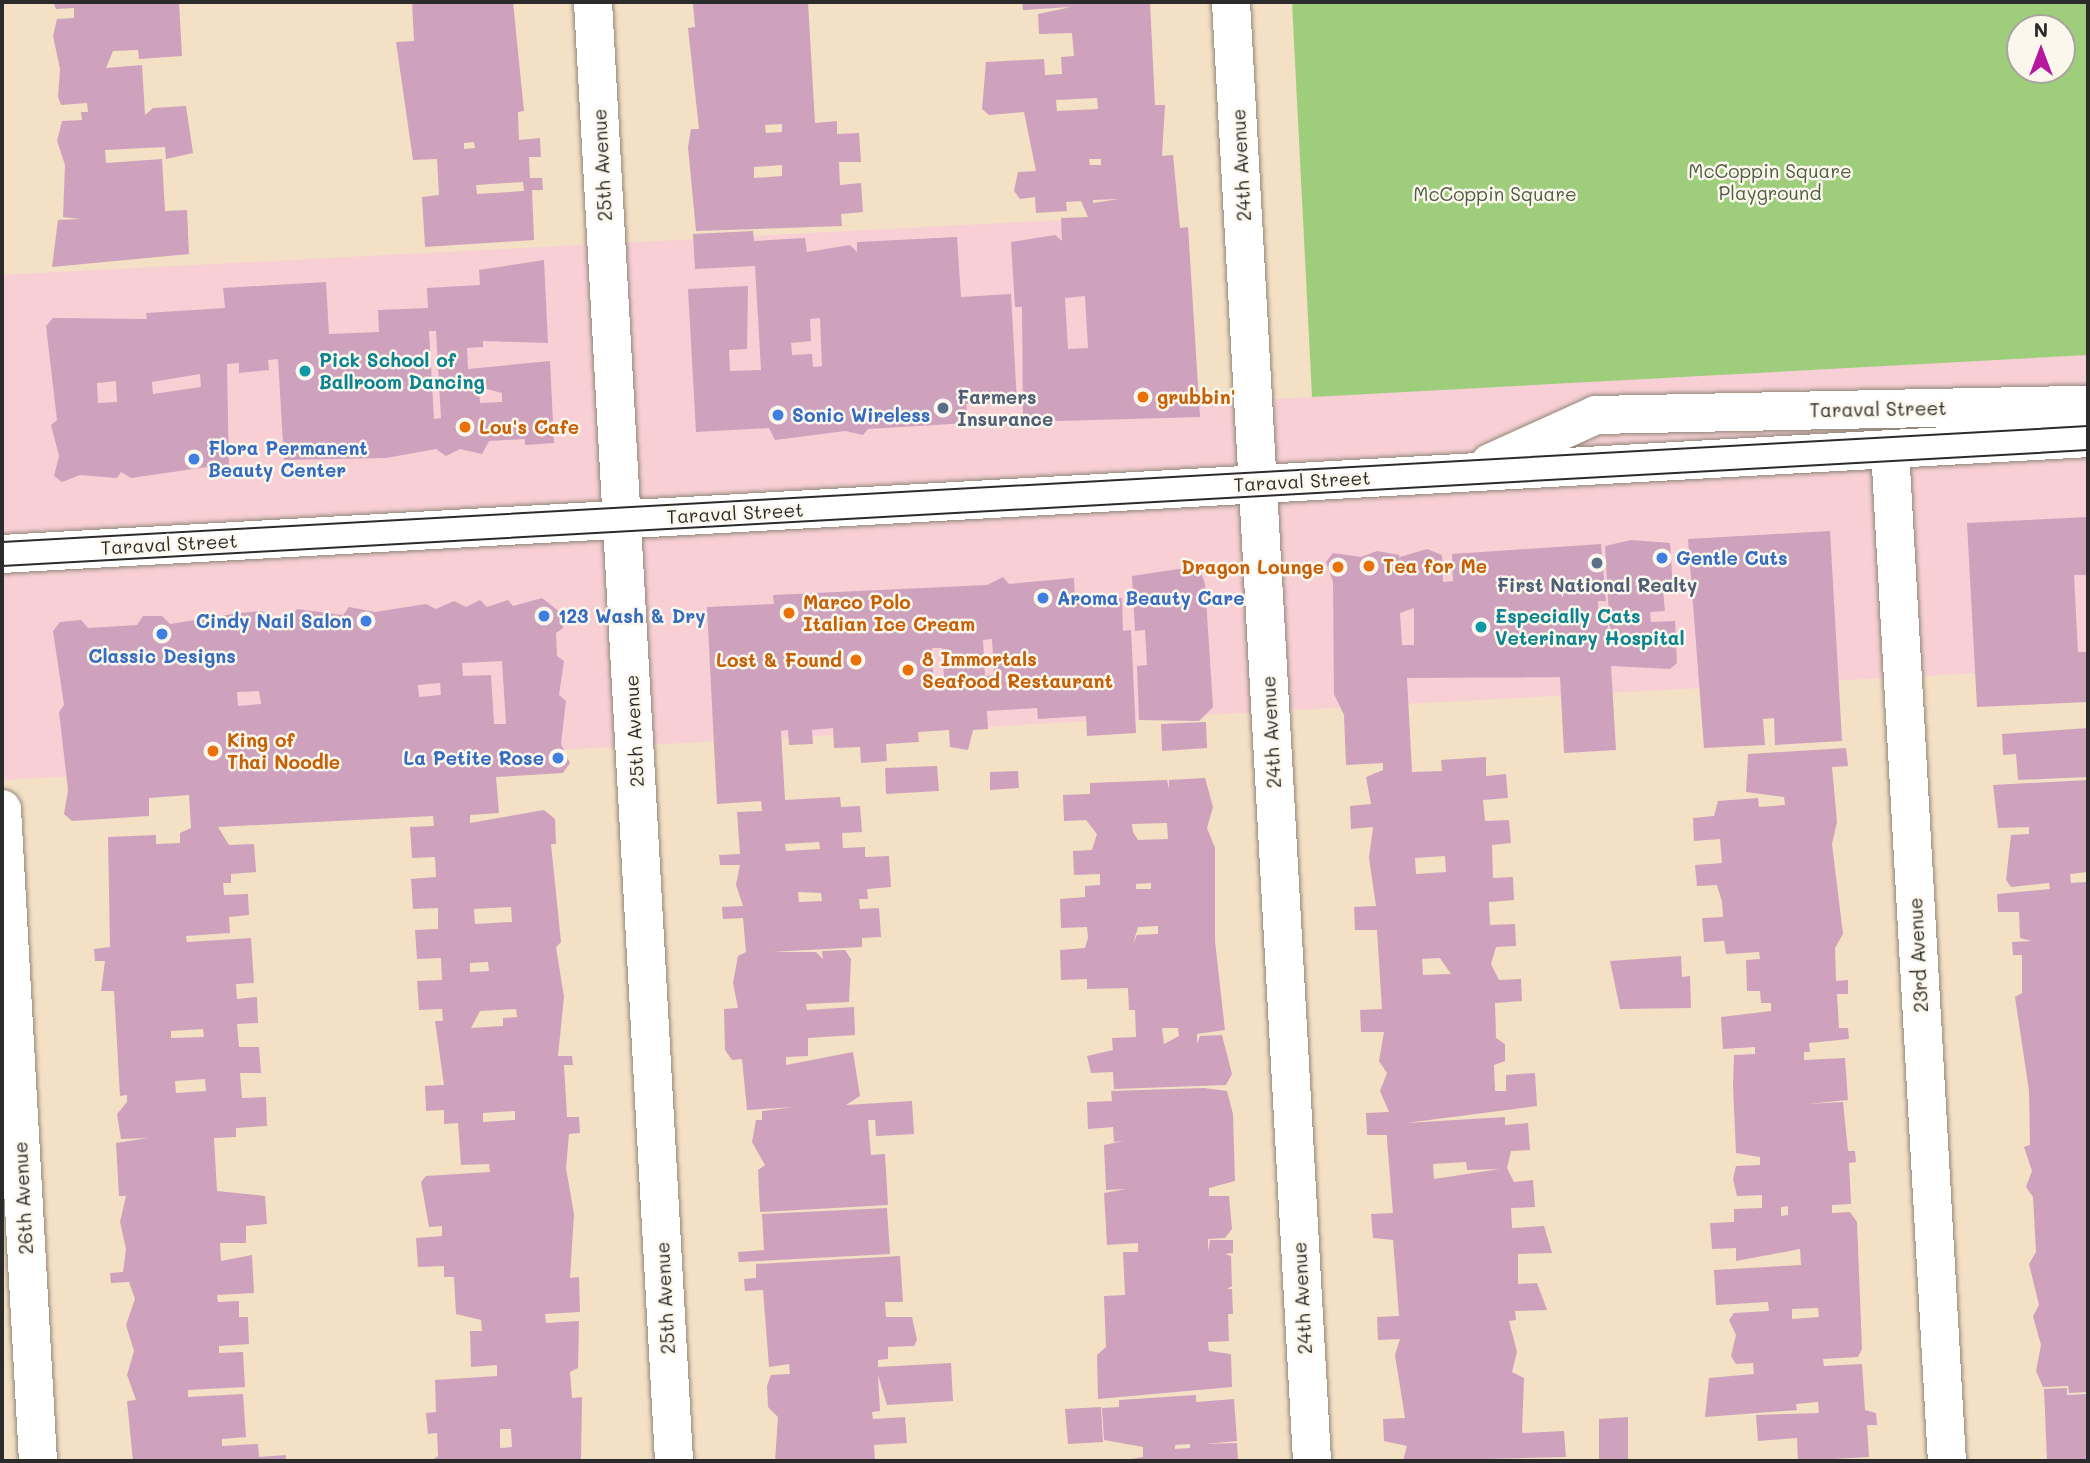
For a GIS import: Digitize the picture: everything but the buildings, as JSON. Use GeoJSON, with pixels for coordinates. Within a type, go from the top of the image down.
{"type":"FeatureCollection","features":[{"type":"Feature","properties":{"kind":"street","name":"25th Avenue"},"geometry":{"type":"LineString","coordinates":[[593,2],[674,1461]]}},
{"type":"Feature","properties":{"kind":"street","name":"24th Avenue"},"geometry":{"type":"LineString","coordinates":[[1231,2],[1311,1461]]}},
{"type":"Feature","properties":{"kind":"street","name":"Taraval Street"},"geometry":{"type":"LineString","coordinates":[[1469,472],[1597,415],[2088,405]]}},
{"type":"Feature","properties":{"kind":"street","name":"Taraval Street"},"geometry":{"type":"LineString","coordinates":[[2,554],[2088,438]]}},
{"type":"Feature","properties":{"kind":"street","name":"23rd Avenue"},"geometry":{"type":"LineString","coordinates":[[1890,449],[1947,1461]]}},
{"type":"Feature","properties":{"kind":"street","name":"26th Avenue"},"geometry":{"type":"LineString","coordinates":[[2,809],[38,1461]]}},
{"type":"Feature","properties":{"kind":"shaded area"},"geometry":{"type":"Polygon","coordinates":[[[1177,214],[1188,404],[2088,353],[2088,667],[2,780],[2,275],[1177,214]]]}},
{"type":"Feature","properties":{"kind":"green space","name":"McCoppin Square"},"geometry":{"type":"Polygon","coordinates":[[[1292,2],[2088,2],[2088,355],[1312,397],[1292,2]]]}},
{"type":"Feature","properties":{"kind":"tram line"},"geometry":{"type":"LineString","coordinates":[[2,542],[2088,426]]}},
{"type":"Feature","properties":{"kind":"tram line"},"geometry":{"type":"LineString","coordinates":[[2,566],[2088,450]]}},
{"type":"Feature","properties":{"kind":"place","name":"Pick School of Ballroom Dancing"},"geometry":{"type":"Point","coordinates":[305,371]}},
{"type":"Feature","properties":{"kind":"place","name":"grubbin'"},"geometry":{"type":"Point","coordinates":[1143,397]}},
{"type":"Feature","properties":{"kind":"place","name":"Farmers Insurance"},"geometry":{"type":"Point","coordinates":[943,408]}},
{"type":"Feature","properties":{"kind":"place","name":"Sonic Wireless"},"geometry":{"type":"Point","coordinates":[778,415]}},
{"type":"Feature","properties":{"kind":"place","name":"Lou's Cafe"},"geometry":{"type":"Point","coordinates":[465,427]}},
{"type":"Feature","properties":{"kind":"place","name":"Flora Permanent Beauty Center"},"geometry":{"type":"Point","coordinates":[194,459]}},
{"type":"Feature","properties":{"kind":"place","name":"Gentle Cuts"},"geometry":{"type":"Point","coordinates":[1662,558]}},
{"type":"Feature","properties":{"kind":"place","name":"First National Realty"},"geometry":{"type":"Point","coordinates":[1597,563]}},
{"type":"Feature","properties":{"kind":"place","name":"Tea for Me"},"geometry":{"type":"Point","coordinates":[1369,566]}},
{"type":"Feature","properties":{"kind":"place","name":"Dragon Lounge"},"geometry":{"type":"Point","coordinates":[1338,567]}},
{"type":"Feature","properties":{"kind":"place","name":"Aroma Beauty Care"},"geometry":{"type":"Point","coordinates":[1043,598]}},
{"type":"Feature","properties":{"kind":"place","name":"Marco Polo Italian Ice Cream"},"geometry":{"type":"Point","coordinates":[789,613]}},
{"type":"Feature","properties":{"kind":"place","name":"123 Wash & Dry"},"geometry":{"type":"Point","coordinates":[544,616]}},
{"type":"Feature","properties":{"kind":"place","name":"Cindy Nail Salon"},"geometry":{"type":"Point","coordinates":[366,621]}},
{"type":"Feature","properties":{"kind":"place","name":"Especially Cats Veterinary Hospital"},"geometry":{"type":"Point","coordinates":[1481,627]}},
{"type":"Feature","properties":{"kind":"place","name":"Classic Designs"},"geometry":{"type":"Point","coordinates":[162,634]}},
{"type":"Feature","properties":{"kind":"place","name":"Lost & Found"},"geometry":{"type":"Point","coordinates":[856,660]}},
{"type":"Feature","properties":{"kind":"place","name":"8 Immortals Seafood Restaurant"},"geometry":{"type":"Point","coordinates":[908,670]}},
{"type":"Feature","properties":{"kind":"place","name":"King of Thai Noodle"},"geometry":{"type":"Point","coordinates":[213,751]}},
{"type":"Feature","properties":{"kind":"place","name":"La Petite Rose"},"geometry":{"type":"Point","coordinates":[558,758]}},
{"type":"Feature","properties":{"kind":"park label","name":"McCoppin Square Playground"},"geometry":{"type":"Point","coordinates":[1770,182]}}]}
